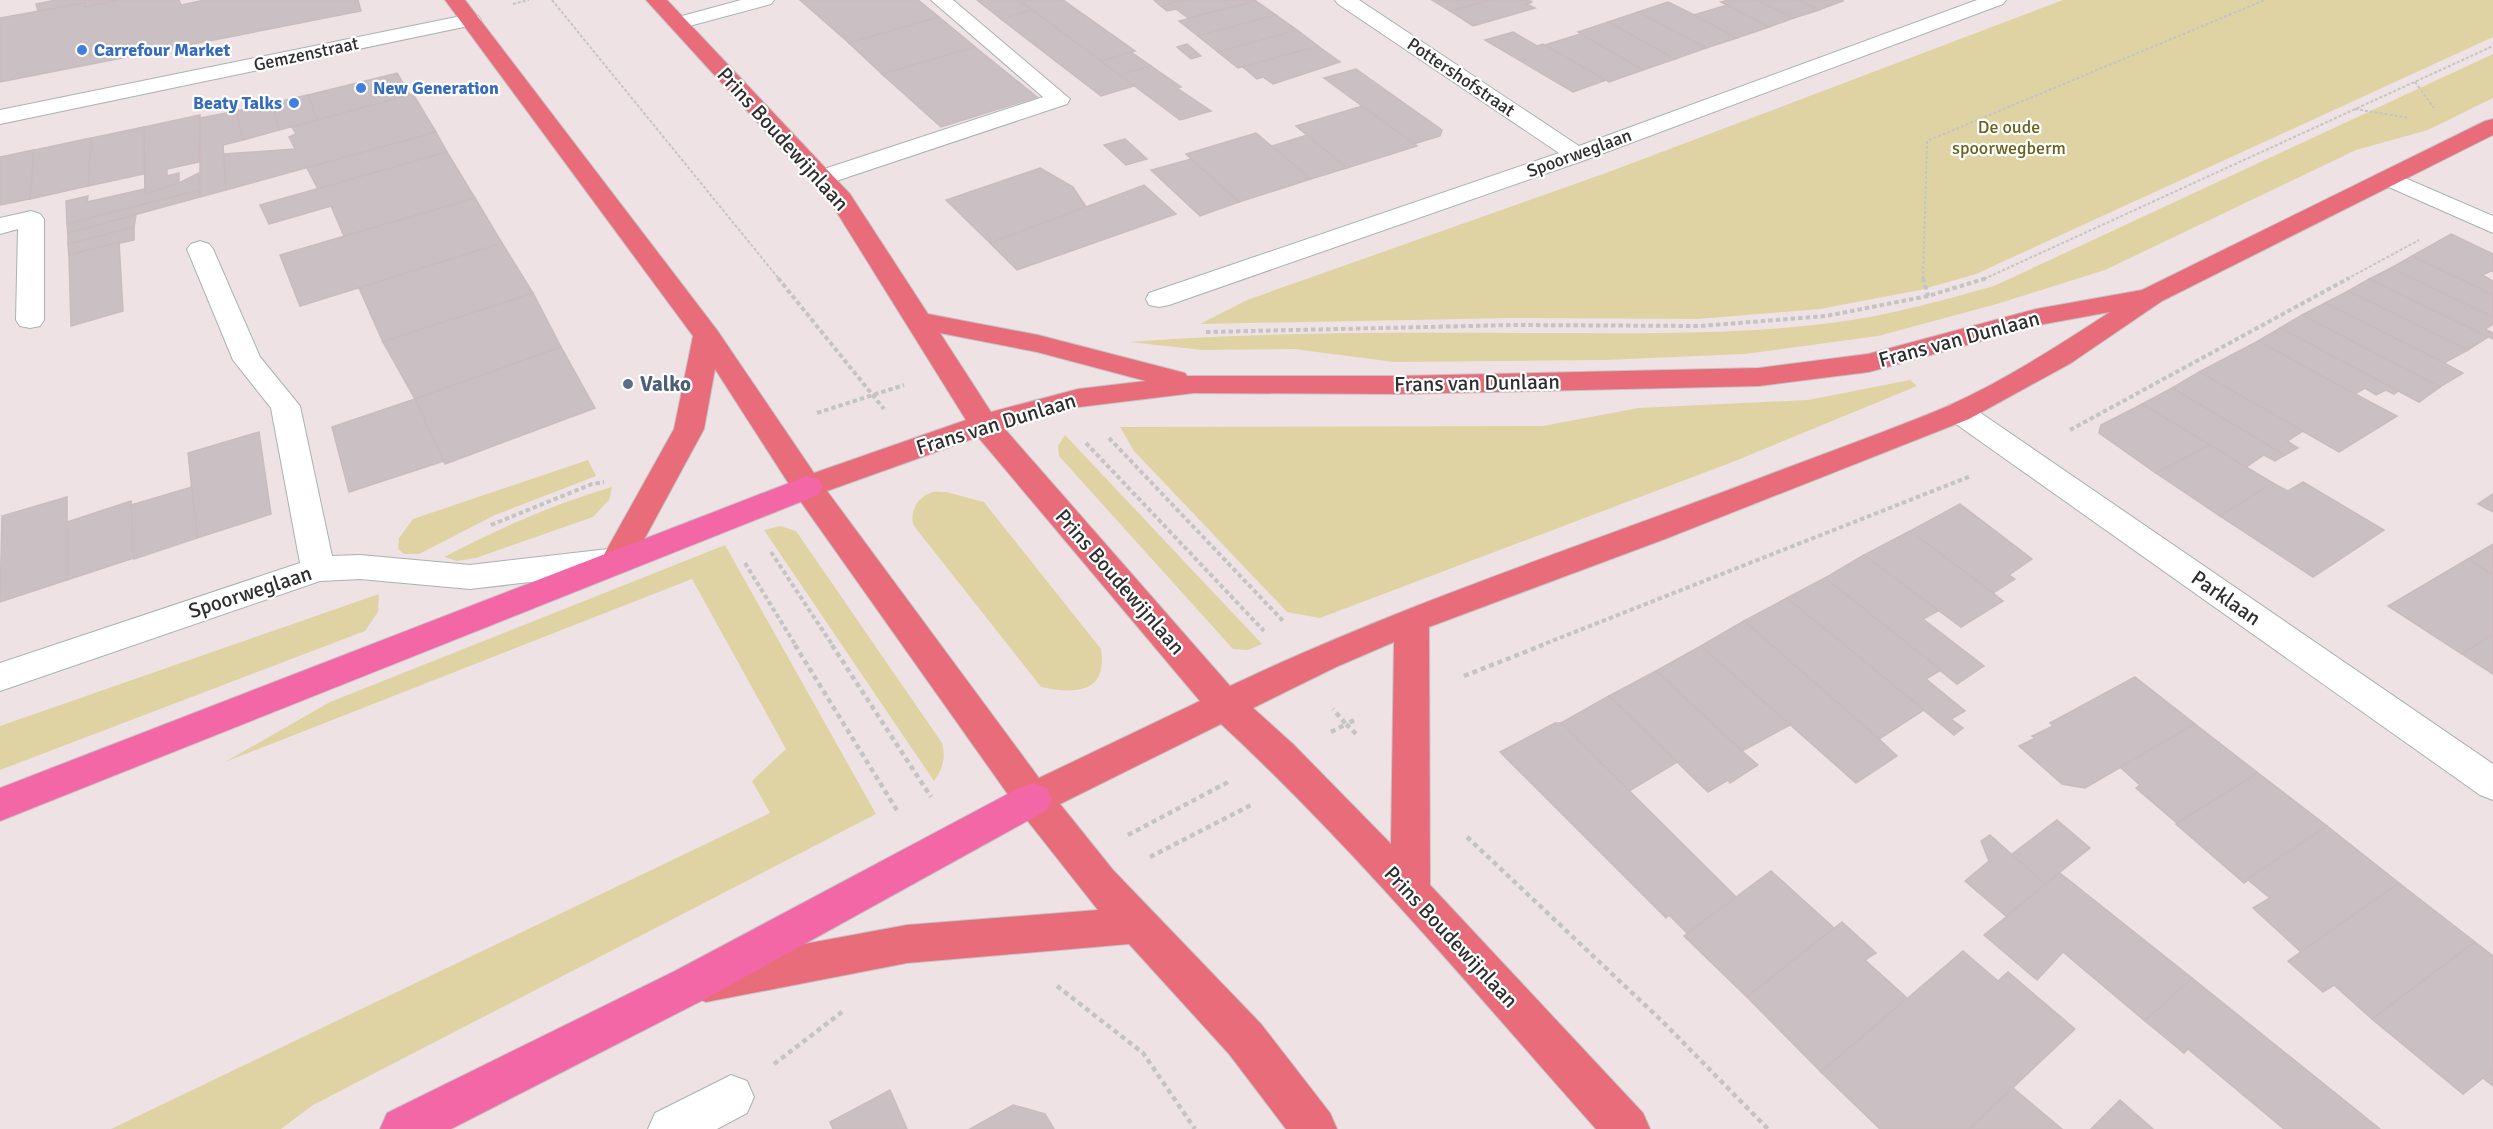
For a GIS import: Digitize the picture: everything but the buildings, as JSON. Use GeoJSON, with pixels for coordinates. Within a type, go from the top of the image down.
{"type":"FeatureCollection","features":[{"type":"Feature","properties":{"kind":"highway"},"geometry":{"type":"LineString","coordinates":[[0,804],[807,487]]}},
{"type":"Feature","properties":{"kind":"highway"},"geometry":{"type":"LineString","coordinates":[[403,1129],[690,985],[1033,799]]}},
{"type":"Feature","properties":{"kind":"main road","name":"Prins Boudewijnlaan"},"geometry":{"type":"LineString","coordinates":[[656,0],[841,199],[984,424],[1224,704],[1303,779],[1410,891],[1627,1129]]}},
{"type":"Feature","properties":{"kind":"main road"},"geometry":{"type":"LineString","coordinates":[[463,10],[707,336],[807,487],[1033,799],[1099,883],[1245,1039],[1314,1129]]}},
{"type":"Feature","properties":{"kind":"main road","name":"Frans van Dunlaan"},"geometry":{"type":"LineString","coordinates":[[1033,799],[1324,657],[1412,621],[1654,531],[1959,412],[2061,357],[2153,295],[2391,179],[2493,126]]}},
{"type":"Feature","properties":{"kind":"main road","name":"Frans van Dunlaan"},"geometry":{"type":"LineString","coordinates":[[807,487],[984,424],[1078,398],[1194,384],[1397,385],[1759,377],[1869,363],[2036,317],[2153,295]]}},
{"type":"Feature","properties":{"kind":"main road"},"geometry":{"type":"LineString","coordinates":[[916,320],[1038,344],[1194,384]]}},
{"type":"Feature","properties":{"kind":"main road"},"geometry":{"type":"LineString","coordinates":[[617,561],[689,429],[707,336]]}},
{"type":"Feature","properties":{"kind":"main road"},"geometry":{"type":"LineString","coordinates":[[1410,891],[1412,621]]}},
{"type":"Feature","properties":{"kind":"main road"},"geometry":{"type":"LineString","coordinates":[[690,985],[907,944],[1137,925]]}},
{"type":"Feature","properties":{"kind":"street"},"geometry":{"type":"LineString","coordinates":[[678,23],[764,0]]}},
{"type":"Feature","properties":{"kind":"street"},"geometry":{"type":"LineString","coordinates":[[821,178],[1059,99],[942,0]]}},
{"type":"Feature","properties":{"kind":"street","name":"Pottershofstraat"},"geometry":{"type":"LineString","coordinates":[[1346,0],[1577,155]]}},
{"type":"Feature","properties":{"kind":"street","name":"Spoorweglaan"},"geometry":{"type":"LineString","coordinates":[[1159,299],[1577,155],[1996,0]]}},
{"type":"Feature","properties":{"kind":"street","name":"Gemzenstraat"},"geometry":{"type":"LineString","coordinates":[[0,117],[463,10]]}},
{"type":"Feature","properties":{"kind":"street"},"geometry":{"type":"LineString","coordinates":[[2391,179],[2493,225]]}},
{"type":"Feature","properties":{"kind":"street"},"geometry":{"type":"LineString","coordinates":[[0,226],[31,219],[30,320]]}},
{"type":"Feature","properties":{"kind":"street"},"geometry":{"type":"LineString","coordinates":[[200,249],[247,360],[285,406],[318,569]]}},
{"type":"Feature","properties":{"kind":"street","name":"Parklaan"},"geometry":{"type":"LineString","coordinates":[[1959,412],[2493,784]]}},
{"type":"Feature","properties":{"kind":"street","name":"Spoorweglaan"},"geometry":{"type":"LineString","coordinates":[[0,677],[318,569],[360,567],[470,577],[617,561]]}},
{"type":"Feature","properties":{"kind":"street"},"geometry":{"type":"LineString","coordinates":[[671,1129],[730,1097]]}},
{"type":"Feature","properties":{"kind":"path"},"geometry":{"type":"LineString","coordinates":[[552,0],[884,409]]}},
{"type":"Feature","properties":{"kind":"path"},"geometry":{"type":"LineString","coordinates":[[1928,296],[1922,274],[1927,141],[2265,0]]}},
{"type":"Feature","properties":{"kind":"path"},"geometry":{"type":"LineString","coordinates":[[1200,332],[1514,325],[1701,326],[1826,316],[1928,296],[1985,279],[2493,46]]}},
{"type":"Feature","properties":{"kind":"path"},"geometry":{"type":"LineString","coordinates":[[2354,109],[2411,118]]}},
{"type":"Feature","properties":{"kind":"path"},"geometry":{"type":"LineString","coordinates":[[768,429],[949,370]]}},
{"type":"Feature","properties":{"kind":"path"},"geometry":{"type":"LineString","coordinates":[[1078,398],[1110,439],[1296,634],[1324,657]]}},
{"type":"Feature","properties":{"kind":"path"},"geometry":{"type":"LineString","coordinates":[[1083,439],[1269,636]]}},
{"type":"Feature","properties":{"kind":"path"},"geometry":{"type":"LineString","coordinates":[[483,529],[592,484],[666,471]]}},
{"type":"Feature","properties":{"kind":"path"},"geometry":{"type":"LineString","coordinates":[[709,525],[735,547],[926,857]]}},
{"type":"Feature","properties":{"kind":"path"},"geometry":{"type":"LineString","coordinates":[[766,544],[924,787]]}},
{"type":"Feature","properties":{"kind":"path"},"geometry":{"type":"LineString","coordinates":[[1325,700],[1374,750],[1410,734]]}},
{"type":"Feature","properties":{"kind":"path"},"geometry":{"type":"LineString","coordinates":[[1326,734],[1346,724]]}},
{"type":"Feature","properties":{"kind":"path"},"geometry":{"type":"LineString","coordinates":[[1099,883],[1303,779]]}},
{"type":"Feature","properties":{"kind":"path"},"geometry":{"type":"LineString","coordinates":[[1127,835],[1233,780]]}},
{"type":"Feature","properties":{"kind":"path"},"geometry":{"type":"LineString","coordinates":[[1409,783],[1663,1022],[1768,1129]]}},
{"type":"Feature","properties":{"kind":"path"},"geometry":{"type":"LineString","coordinates":[[1021,935],[1057,986],[1143,1053],[1196,1129]]}},
{"type":"Feature","properties":{"kind":"green space","name":"De oude spoorwegberm"},"geometry":{"type":"Polygon","coordinates":[[[2063,0],[2493,0],[2493,37],[1976,274],[1920,290],[1820,309],[1697,319],[1512,318],[1200,324],[1247,300],[1606,173],[2063,0]]]}},
{"type":"Feature","properties":{"kind":"green space"},"geometry":{"type":"Polygon","coordinates":[[[2493,54],[2493,98],[2428,130],[2356,150],[2105,270],[1997,304],[1878,336],[1745,354],[1604,360],[1394,362],[1294,349],[1203,350],[1129,342],[1338,333],[1653,333],[1760,330],[1831,323],[1893,312],[1994,286],[2493,54]]]}},
{"type":"Feature","properties":{"kind":"green space"},"geometry":{"type":"Polygon","coordinates":[[[1910,380],[1917,386],[1730,463],[1320,618],[1287,612],[1134,451],[1120,427],[1543,426],[1638,408],[1808,400],[1910,380]]]}},
{"type":"Feature","properties":{"kind":"green space"},"geometry":{"type":"Polygon","coordinates":[[[1065,435],[1262,644],[1248,650],[1233,649],[1059,456],[1058,446],[1065,435]]]}},
{"type":"Feature","properties":{"kind":"green space"},"geometry":{"type":"Polygon","coordinates":[[[588,460],[596,476],[495,515],[419,554],[404,554],[398,549],[399,538],[413,519],[588,460]]]}},
{"type":"Feature","properties":{"kind":"green space"},"geometry":{"type":"Polygon","coordinates":[[[612,487],[609,500],[593,517],[476,558],[457,561],[444,557],[526,518],[612,487]]]}},
{"type":"Feature","properties":{"kind":"green space"},"geometry":{"type":"Polygon","coordinates":[[[932,492],[946,492],[984,502],[1101,649],[1102,664],[1094,683],[1077,690],[1041,687],[914,526],[913,511],[921,498],[932,492]]]}},
{"type":"Feature","properties":{"kind":"green space"},"geometry":{"type":"Polygon","coordinates":[[[780,526],[796,531],[942,743],[943,763],[934,781],[764,530],[780,526]]]}},
{"type":"Feature","properties":{"kind":"green space"},"geometry":{"type":"Polygon","coordinates":[[[725,545],[876,814],[313,1105],[281,1129],[111,1129],[770,813],[752,781],[786,749],[692,579],[225,762],[330,702],[725,545]]]}},
{"type":"Feature","properties":{"kind":"green space"},"geometry":{"type":"Polygon","coordinates":[[[379,594],[378,612],[365,631],[0,770],[0,726],[379,594]]]}},
{"type":"Feature","properties":{"kind":"place","name":"Carrefour Market"},"geometry":{"type":"Point","coordinates":[82,50]}},
{"type":"Feature","properties":{"kind":"place","name":"New Generation"},"geometry":{"type":"Point","coordinates":[361,88]}},
{"type":"Feature","properties":{"kind":"place","name":"Beaty Talks"},"geometry":{"type":"Point","coordinates":[294,103]}},
{"type":"Feature","properties":{"kind":"place","name":"Valko"},"geometry":{"type":"Point","coordinates":[628,384]}}]}
